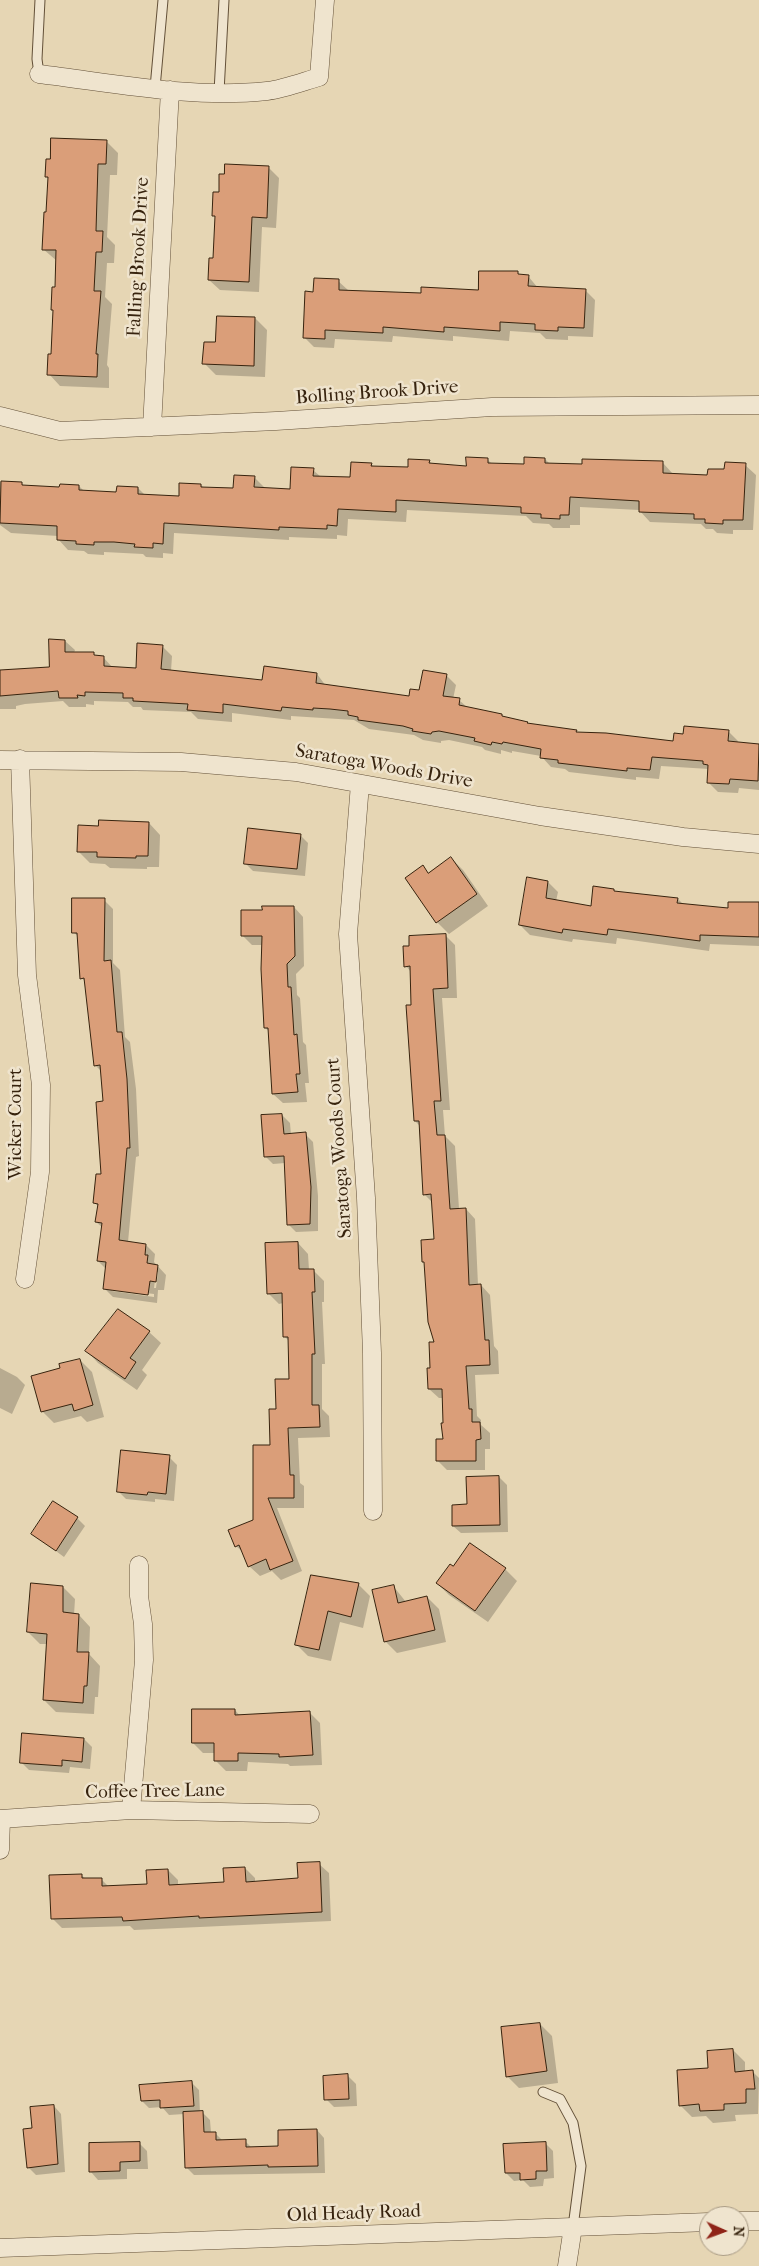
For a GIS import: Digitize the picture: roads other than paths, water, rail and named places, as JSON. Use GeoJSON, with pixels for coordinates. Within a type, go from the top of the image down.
{"type":"FeatureCollection","features":[{"type":"Feature","properties":{"kind":"street"},"geometry":{"type":"LineString","coordinates":[[39,74],[162,89],[219,92],[269,91],[319,78],[325,0]]}},
{"type":"Feature","properties":{"kind":"street","name":"Falling Brook Drive"},"geometry":{"type":"LineString","coordinates":[[152,427],[162,89]]}},
{"type":"Feature","properties":{"kind":"street","name":"Bolling Brook Drive"},"geometry":{"type":"LineString","coordinates":[[0,416],[60,431],[492,406],[759,405]]}},
{"type":"Feature","properties":{"kind":"street","name":"Wicker Court"},"geometry":{"type":"LineString","coordinates":[[20,759],[27,975],[41,1086],[40,1172],[24,1279]]}},
{"type":"Feature","properties":{"kind":"street","name":"Saratoga Woods Drive"},"geometry":{"type":"LineString","coordinates":[[0,760],[182,762],[296,772],[540,816],[683,837],[759,844]]}},
{"type":"Feature","properties":{"kind":"street","name":"Saratoga Woods Court"},"geometry":{"type":"LineString","coordinates":[[360,784],[348,934],[366,1198],[372,1354],[373,1511]]}},
{"type":"Feature","properties":{"kind":"street"},"geometry":{"type":"LineString","coordinates":[[131,1810],[144,1660],[143,1624],[139,1596],[139,1565]]}},
{"type":"Feature","properties":{"kind":"street","name":"Coffee Tree Lane"},"geometry":{"type":"LineString","coordinates":[[0,1850],[2,1819],[131,1810],[310,1814]]}},
{"type":"Feature","properties":{"kind":"street","name":"Old Heady Road"},"geometry":{"type":"LineString","coordinates":[[0,2248],[699,2222]]}},
{"type":"Feature","properties":{"kind":"street"},"geometry":{"type":"LineString","coordinates":[[567,2266],[573,2227]]}},
{"type":"Feature","properties":{"kind":"lane"},"geometry":{"type":"LineString","coordinates":[[39,74],[36,59],[40,0]]}},
{"type":"Feature","properties":{"kind":"lane"},"geometry":{"type":"LineString","coordinates":[[162,89],[163,0]]}},
{"type":"Feature","properties":{"kind":"lane"},"geometry":{"type":"LineString","coordinates":[[219,92],[224,0]]}},
{"type":"Feature","properties":{"kind":"lane"},"geometry":{"type":"LineString","coordinates":[[542,2092],[560,2099],[573,2123],[582,2166],[573,2227]]}}]}
